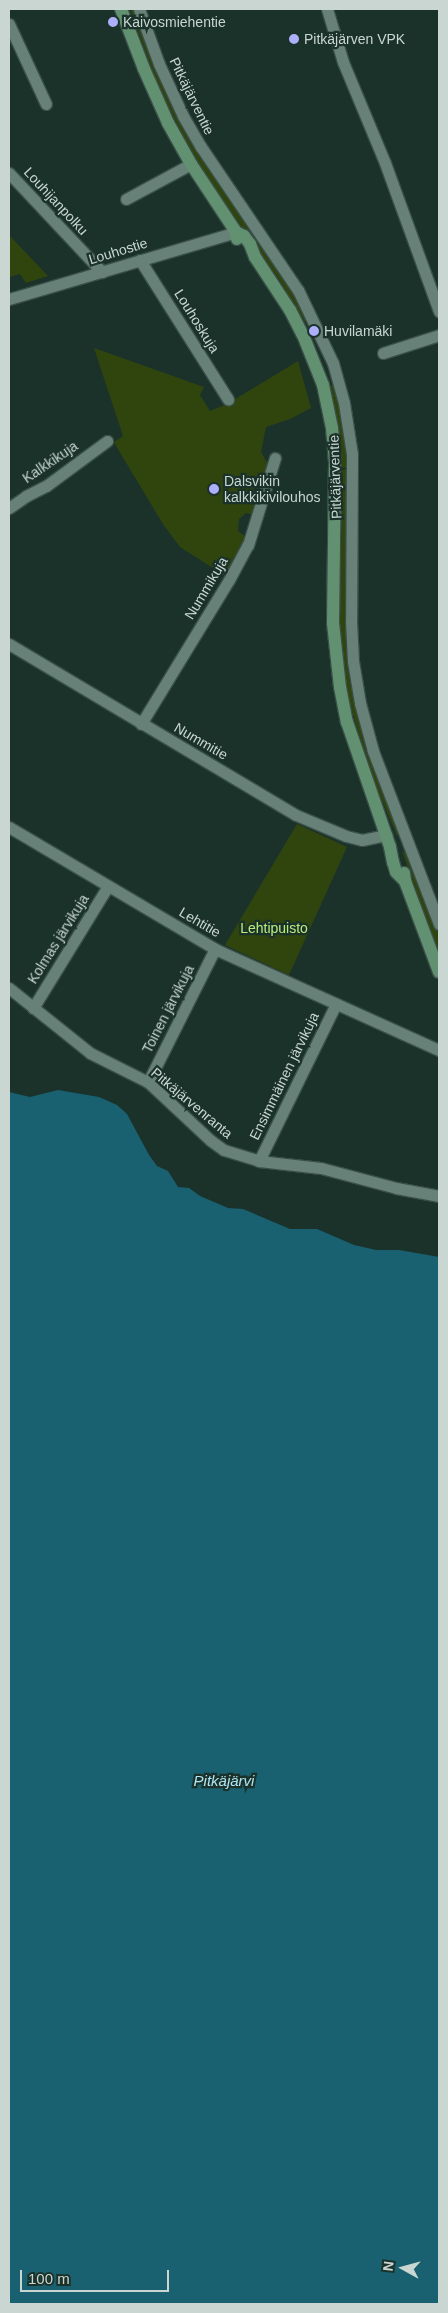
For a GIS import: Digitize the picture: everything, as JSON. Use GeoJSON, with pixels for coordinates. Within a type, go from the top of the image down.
{"type":"FeatureCollection","features":[{"type":"Feature","properties":{"kind":"main road","name":"Pitkäjärventie"},"geometry":{"type":"LineString","coordinates":[[120,9],[156,98],[191,164],[236,232],[241,244],[255,257],[290,310],[303,335],[322,385],[330,414],[336,499],[333,582],[335,656],[347,722],[388,841],[394,867],[405,881],[439,972]]}},
{"type":"Feature","properties":{"kind":"street","name":"Pitkäjärventie"},"geometry":{"type":"LineString","coordinates":[[139,9],[159,64],[183,116],[201,147],[298,290],[333,363],[344,403],[352,454],[350,584],[353,661],[371,744],[439,924]]}},
{"type":"Feature","properties":{"kind":"street"},"geometry":{"type":"LineString","coordinates":[[327,9],[338,45],[400,203],[439,311]]}},
{"type":"Feature","properties":{"kind":"street"},"geometry":{"type":"LineString","coordinates":[[9,24],[46,104]]}},
{"type":"Feature","properties":{"kind":"street"},"geometry":{"type":"LineString","coordinates":[[126,199],[191,164]]}},
{"type":"Feature","properties":{"kind":"street","name":"Louhijanpolku"},"geometry":{"type":"LineString","coordinates":[[9,173],[102,272]]}},
{"type":"Feature","properties":{"kind":"street","name":"Louhostie"},"geometry":{"type":"LineString","coordinates":[[9,299],[236,232]]}},
{"type":"Feature","properties":{"kind":"street","name":"Louhoskuja"},"geometry":{"type":"LineString","coordinates":[[140,260],[228,399]]}},
{"type":"Feature","properties":{"kind":"street"},"geometry":{"type":"LineString","coordinates":[[383,353],[439,335]]}},
{"type":"Feature","properties":{"kind":"street","name":"Kalkkikuja"},"geometry":{"type":"LineString","coordinates":[[9,508],[46,486],[107,441]]}},
{"type":"Feature","properties":{"kind":"street","name":"Nummikuja"},"geometry":{"type":"LineString","coordinates":[[141,724],[229,580],[248,545],[275,458]]}},
{"type":"Feature","properties":{"kind":"street","name":"Nummitie"},"geometry":{"type":"LineString","coordinates":[[9,644],[296,816],[346,836],[362,840],[388,841]]}},
{"type":"Feature","properties":{"kind":"street","name":"Lehtitie"},"geometry":{"type":"LineString","coordinates":[[9,827],[215,949],[439,1050]]}},
{"type":"Feature","properties":{"kind":"street"},"geometry":{"type":"LineString","coordinates":[[388,841],[406,840]]}},
{"type":"Feature","properties":{"kind":"street","name":"Kolmas järvikuja"},"geometry":{"type":"LineString","coordinates":[[33,1008],[108,886]]}},
{"type":"Feature","properties":{"kind":"street","name":"Toinen järvikuja"},"geometry":{"type":"LineString","coordinates":[[148,1082],[215,949]]}},
{"type":"Feature","properties":{"kind":"street","name":"Pitkäjärvenranta"},"geometry":{"type":"LineString","coordinates":[[9,988],[90,1053],[148,1082],[210,1140],[236,1156],[259,1161],[321,1168],[396,1188],[439,1196]]}},
{"type":"Feature","properties":{"kind":"street","name":"Ensimmäinen järvikuja"},"geometry":{"type":"LineString","coordinates":[[259,1161],[336,1004]]}},
{"type":"Feature","properties":{"kind":"green space"},"geometry":{"type":"Polygon","coordinates":[[[130,9],[136,9],[158,68],[314,327],[310,329],[280,281],[197,163],[158,86],[130,9]]]}},
{"type":"Feature","properties":{"kind":"green space"},"geometry":{"type":"Polygon","coordinates":[[[9,235],[48,276],[26,283],[20,274],[9,277],[9,235]]]}},
{"type":"Feature","properties":{"kind":"green space"},"geometry":{"type":"Polygon","coordinates":[[[94,348],[204,387],[200,395],[210,411],[227,404],[298,361],[311,408],[290,419],[266,427],[261,452],[269,466],[254,515],[246,513],[239,519],[238,531],[246,537],[224,575],[180,547],[163,524],[119,451],[114,442],[123,436],[94,348]]]}},
{"type":"Feature","properties":{"kind":"green space"},"geometry":{"type":"Polygon","coordinates":[[[336,384],[349,453],[347,634],[399,832],[397,836],[371,774],[345,688],[339,620],[343,479],[336,414],[328,387],[336,384]]]}},
{"type":"Feature","properties":{"kind":"green space","name":"Lehtipuisto"},"geometry":{"type":"Polygon","coordinates":[[[297,824],[347,847],[289,975],[225,945],[297,824]]]}},
{"type":"Feature","properties":{"kind":"green space"},"geometry":{"type":"Polygon","coordinates":[[[402,851],[408,854],[439,935],[439,954],[402,851]]]}},
{"type":"Feature","properties":{"kind":"water","name":"Pitkäjärvi"},"geometry":{"type":"Polygon","coordinates":[[[58,1090],[99,1097],[117,1105],[127,1114],[157,1166],[168,1171],[178,1187],[189,1188],[200,1196],[228,1208],[243,1209],[290,1229],[317,1229],[354,1245],[376,1250],[399,1250],[439,1257],[439,2304],[9,2304],[9,1092],[30,1097],[58,1090]]]}},
{"type":"Feature","properties":{"kind":"place","name":"Kaivosmiehentie"},"geometry":{"type":"Point","coordinates":[113,22]}},
{"type":"Feature","properties":{"kind":"place","name":"Pitkäjärven VPK"},"geometry":{"type":"Point","coordinates":[294,39]}},
{"type":"Feature","properties":{"kind":"place","name":"Huvilamäki"},"geometry":{"type":"Point","coordinates":[314,331]}},
{"type":"Feature","properties":{"kind":"place","name":"Dalsvikin kalkkikivilouhos"},"geometry":{"type":"Point","coordinates":[214,489]}}]}
